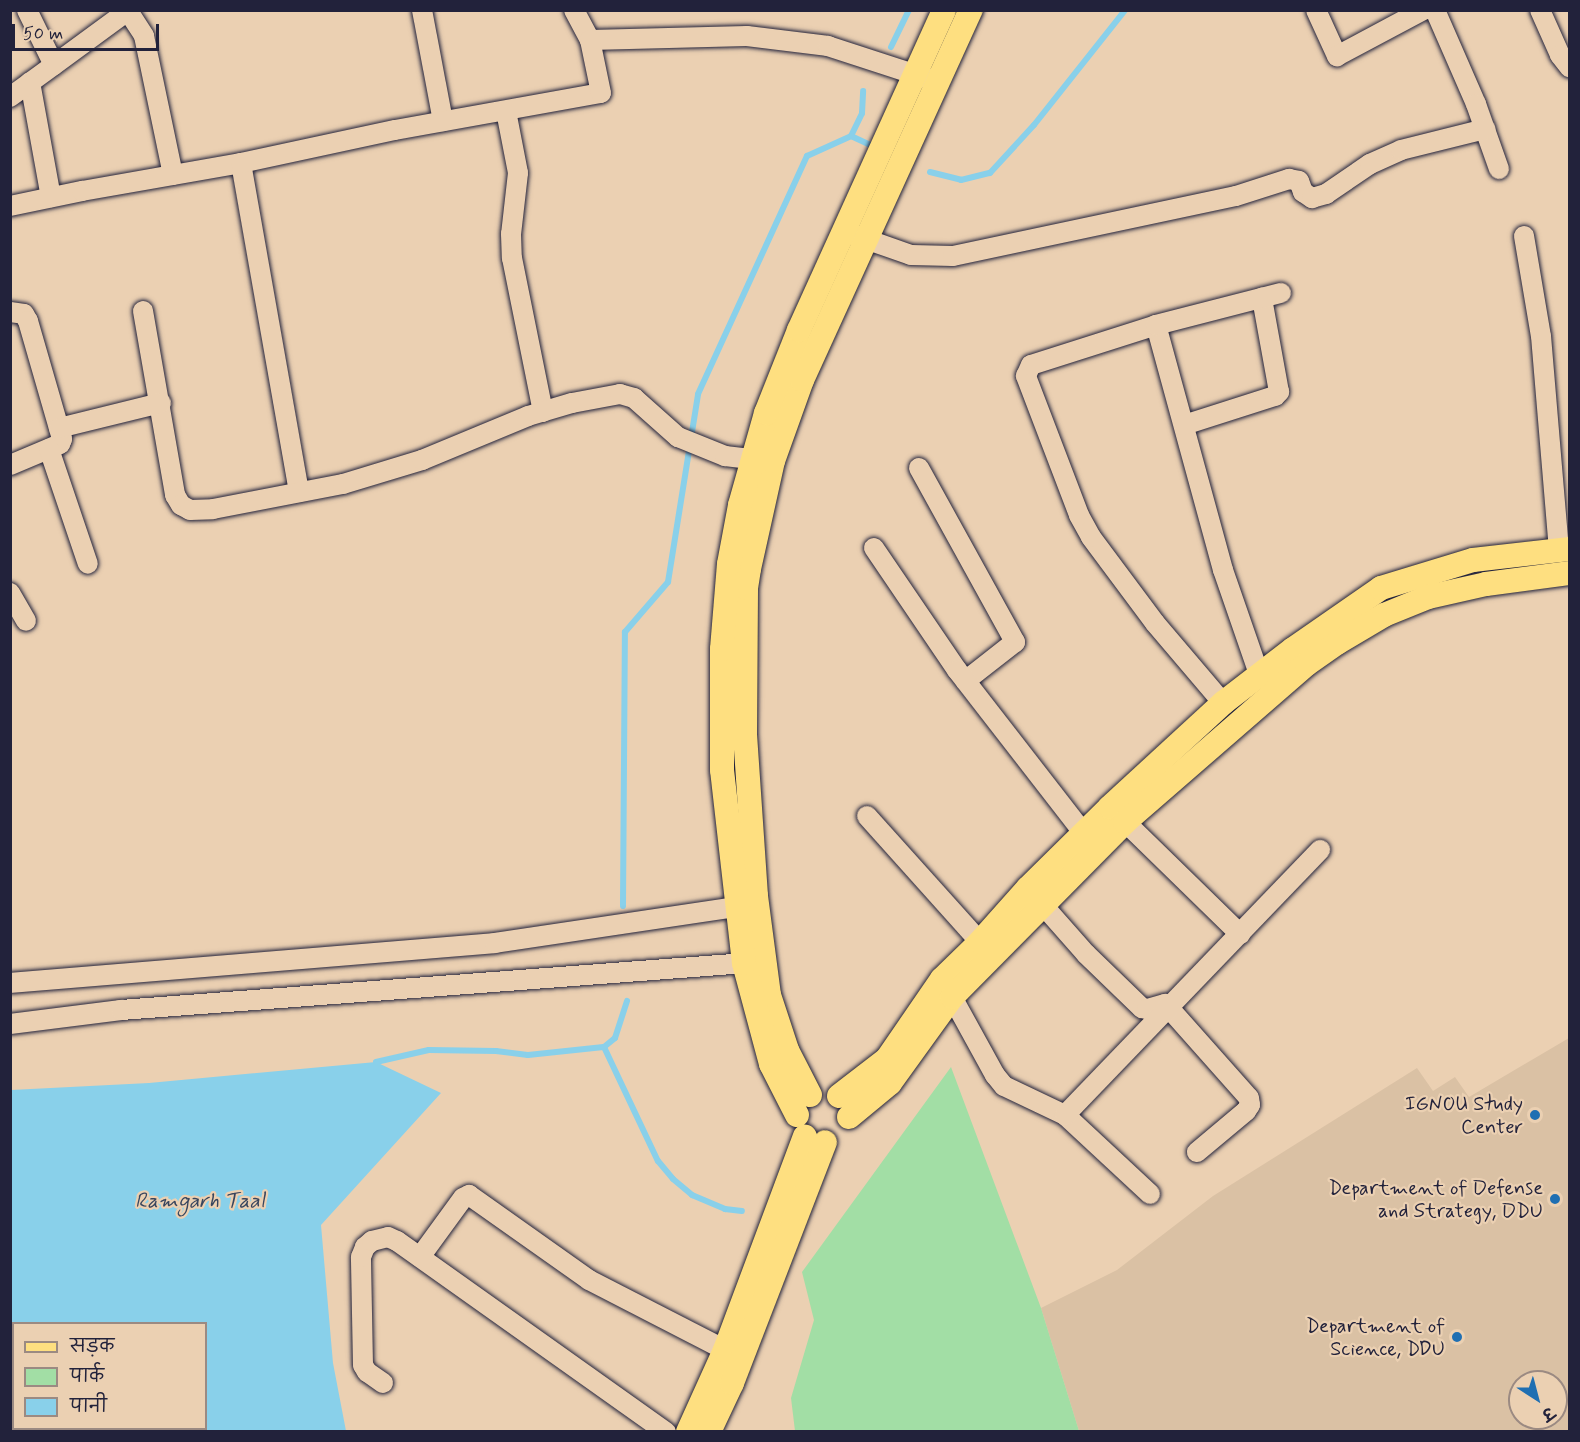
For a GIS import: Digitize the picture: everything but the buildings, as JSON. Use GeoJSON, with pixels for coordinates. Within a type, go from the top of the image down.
{"type":"FeatureCollection","features":[{"type":"Feature","properties":{"kind":"main road"},"geometry":{"type":"LineString","coordinates":[[763,460],[867,240],[926,78],[944,10]]}},
{"type":"Feature","properties":{"kind":"main road"},"geometry":{"type":"LineString","coordinates":[[709,1431],[732,1383],[809,1122],[770,995],[754,962],[748,905],[745,734],[746,588],[763,460],[766,413],[799,330],[844,231],[926,78],[971,10]]}},
{"type":"Feature","properties":{"kind":"main road"},"geometry":{"type":"LineString","coordinates":[[809,1122],[843,1133],[844,1107],[947,988],[1223,703],[1259,674],[1381,588],[1473,560],[1564,550]]}},
{"type":"Feature","properties":{"kind":"main road"},"geometry":{"type":"LineString","coordinates":[[947,988],[981,942],[1035,896],[1084,834],[1117,814],[1307,664],[1337,643],[1384,615],[1428,597],[1463,589],[1569,573]]}},
{"type":"Feature","properties":{"kind":"main road"},"geometry":{"type":"LineString","coordinates":[[688,1431],[725,1350],[809,1122],[824,1091],[844,1107]]}},
{"type":"Feature","properties":{"kind":"street"},"geometry":{"type":"LineString","coordinates":[[27,10],[54,65]]}},
{"type":"Feature","properties":{"kind":"street"},"geometry":{"type":"LineString","coordinates":[[422,10],[443,122]]}},
{"type":"Feature","properties":{"kind":"street"},"geometry":{"type":"LineString","coordinates":[[10,206],[601,93],[590,40],[574,10]]}},
{"type":"Feature","properties":{"kind":"street"},"geometry":{"type":"LineString","coordinates":[[1316,10],[1337,56],[1423,10]]}},
{"type":"Feature","properties":{"kind":"street"},"geometry":{"type":"LineString","coordinates":[[1435,10],[1485,129],[1499,169]]}},
{"type":"Feature","properties":{"kind":"street"},"geometry":{"type":"LineString","coordinates":[[1540,10],[1560,55],[1569,68]]}},
{"type":"Feature","properties":{"kind":"street"},"geometry":{"type":"LineString","coordinates":[[10,97],[129,11],[144,36],[172,175]]}},
{"type":"Feature","properties":{"kind":"street"},"geometry":{"type":"LineString","coordinates":[[590,40],[747,36],[828,46],[926,78]]}},
{"type":"Feature","properties":{"kind":"street"},"geometry":{"type":"LineString","coordinates":[[30,82],[51,197]]}},
{"type":"Feature","properties":{"kind":"street"},"geometry":{"type":"LineString","coordinates":[[506,111],[518,173],[511,234],[512,258],[543,412]]}},
{"type":"Feature","properties":{"kind":"street"},"geometry":{"type":"LineString","coordinates":[[844,231],[911,255],[953,256],[1236,196],[1289,179],[1299,181],[1302,192],[1312,198],[1326,194],[1370,164],[1401,150],[1485,129]]}},
{"type":"Feature","properties":{"kind":"street"},"geometry":{"type":"LineString","coordinates":[[241,163],[299,492]]}},
{"type":"Feature","properties":{"kind":"street"},"geometry":{"type":"LineString","coordinates":[[1524,237],[1541,336],[1564,550]]}},
{"type":"Feature","properties":{"kind":"street"},"geometry":{"type":"LineString","coordinates":[[1184,425],[1275,396],[1279,392],[1272,296],[1156,325],[1031,365],[1026,376],[1079,515],[1091,537],[1155,623],[1223,703]]}},
{"type":"Feature","properties":{"kind":"street"},"geometry":{"type":"LineString","coordinates":[[143,311],[161,403],[175,495],[181,505],[190,510],[213,509],[344,484],[422,460],[543,412],[620,393],[634,398],[678,437],[725,456],[763,460]]}},
{"type":"Feature","properties":{"kind":"street"},"geometry":{"type":"LineString","coordinates":[[10,312],[24,314],[28,321],[62,442],[10,465]]}},
{"type":"Feature","properties":{"kind":"street"},"geometry":{"type":"LineString","coordinates":[[1156,325],[1223,570],[1259,674]]}},
{"type":"Feature","properties":{"kind":"street"},"geometry":{"type":"LineString","coordinates":[[59,428],[161,403]]}},
{"type":"Feature","properties":{"kind":"street"},"geometry":{"type":"LineString","coordinates":[[49,449],[88,564]]}},
{"type":"Feature","properties":{"kind":"street"},"geometry":{"type":"LineString","coordinates":[[919,468],[1015,642],[965,681]]}},
{"type":"Feature","properties":{"kind":"street"},"geometry":{"type":"LineString","coordinates":[[874,548],[965,681],[1084,834]]}},
{"type":"Feature","properties":{"kind":"street"},"geometry":{"type":"LineString","coordinates":[[10,593],[26,621]]}},
{"type":"Feature","properties":{"kind":"street"},"geometry":{"type":"LineString","coordinates":[[1117,814],[1240,934]]}},
{"type":"Feature","properties":{"kind":"street"},"geometry":{"type":"LineString","coordinates":[[867,816],[981,942]]}},
{"type":"Feature","properties":{"kind":"street"},"geometry":{"type":"LineString","coordinates":[[1065,1115],[1320,850]]}},
{"type":"Feature","properties":{"kind":"street"},"geometry":{"type":"LineString","coordinates":[[1035,896],[1086,954],[1142,1008],[1152,1008],[1160,1004],[1169,1008],[1249,1098],[1250,1105],[1197,1152]]}},
{"type":"Feature","properties":{"kind":"street"},"geometry":{"type":"LineString","coordinates":[[10,983],[495,943],[748,905]]}},
{"type":"Feature","properties":{"kind":"street"},"geometry":{"type":"LineString","coordinates":[[10,1024],[121,1010],[754,962]]}},
{"type":"Feature","properties":{"kind":"street"},"geometry":{"type":"LineString","coordinates":[[947,988],[995,1075],[1004,1086],[1065,1115],[1150,1194]]}},
{"type":"Feature","properties":{"kind":"street"},"geometry":{"type":"LineString","coordinates":[[420,1257],[463,1198],[469,1195],[589,1280],[725,1350]]}},
{"type":"Feature","properties":{"kind":"street"},"geometry":{"type":"LineString","coordinates":[[383,1383],[367,1372],[363,1365],[361,1257],[365,1247],[372,1241],[388,1237],[420,1257],[666,1431]]}},
{"type":"Feature","properties":{"kind":"shaded area"},"geometry":{"type":"Polygon","coordinates":[[[1569,1038],[1569,1431],[1079,1431],[1041,1308],[1117,1270],[1213,1196],[1417,1068],[1433,1091],[1455,1077],[1469,1097],[1569,1038]]]}},
{"type":"Feature","properties":{"kind":"green space"},"geometry":{"type":"Polygon","coordinates":[[[951,1067],[1041,1308],[1079,1431],[795,1431],[791,1398],[814,1320],[802,1272],[951,1067]]]}},
{"type":"Feature","properties":{"kind":"water","name":"Ramgarh Taal"},"geometry":{"type":"Polygon","coordinates":[[[376,1062],[441,1093],[321,1225],[333,1363],[346,1431],[11,1431],[11,1090],[149,1083],[376,1062]]]}},
{"type":"Feature","properties":{"kind":"waterway"},"geometry":{"type":"LineString","coordinates":[[891,47],[909,10]]}},
{"type":"Feature","properties":{"kind":"waterway"},"geometry":{"type":"LineString","coordinates":[[930,172],[961,180],[990,173],[1034,125],[1125,10]]}},
{"type":"Feature","properties":{"kind":"waterway"},"geometry":{"type":"LineString","coordinates":[[851,136],[862,113],[863,91]]}},
{"type":"Feature","properties":{"kind":"waterway"},"geometry":{"type":"LineString","coordinates":[[623,906],[625,632],[668,582],[698,394],[807,156],[851,136],[868,144]]}},
{"type":"Feature","properties":{"kind":"waterway"},"geometry":{"type":"LineString","coordinates":[[376,1062],[429,1050],[496,1051],[528,1055],[604,1047],[615,1038],[627,1001]]}},
{"type":"Feature","properties":{"kind":"waterway"},"geometry":{"type":"LineString","coordinates":[[604,1047],[658,1161],[673,1179],[692,1195],[725,1209],[742,1211]]}},
{"type":"Feature","properties":{"kind":"place","name":"IGNOU Study Center"},"geometry":{"type":"Point","coordinates":[1535,1115]}},
{"type":"Feature","properties":{"kind":"place","name":"Department of Defense and Strategy, DDU"},"geometry":{"type":"Point","coordinates":[1555,1199]}},
{"type":"Feature","properties":{"kind":"place","name":"Department of Science, DDU"},"geometry":{"type":"Point","coordinates":[1457,1337]}}]}
